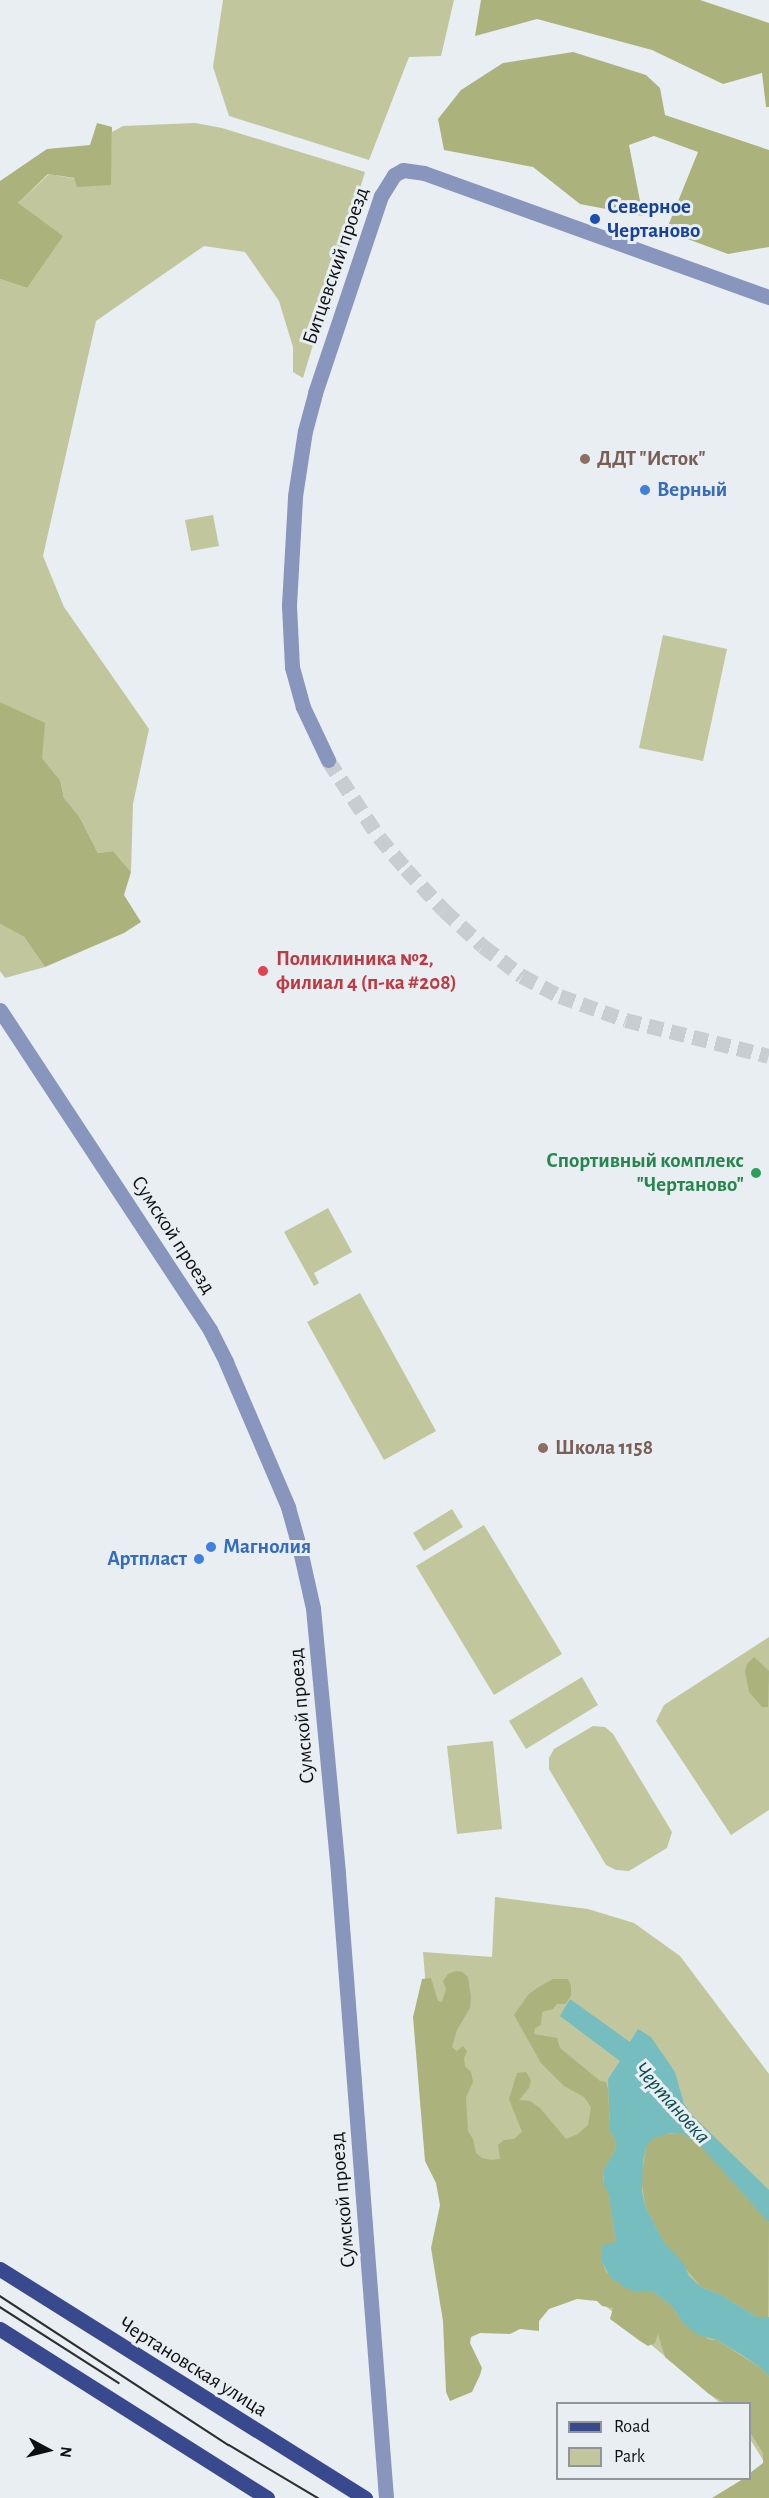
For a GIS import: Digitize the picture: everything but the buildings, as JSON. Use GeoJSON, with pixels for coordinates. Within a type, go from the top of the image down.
{"type":"FeatureCollection","features":[{"type":"Feature","properties":{"kind":"main road","name":"Чертановская улица"},"geometry":{"type":"LineString","coordinates":[[0,2269],[365,2498]]}},
{"type":"Feature","properties":{"kind":"main road"},"geometry":{"type":"LineString","coordinates":[[0,2329],[267,2498]]}},
{"type":"Feature","properties":{"kind":"street","name":"Битцевский проезд"},"geometry":{"type":"LineString","coordinates":[[328,760],[303,707],[292,667],[289,595],[295,496],[305,431],[315,393],[381,196],[394,176],[403,170],[424,173],[769,297]]}},
{"type":"Feature","properties":{"kind":"street","name":"Сумской проезд"},"geometry":{"type":"LineString","coordinates":[[0,1010],[210,1330],[288,1507],[300,1550],[313,1608],[336,1857],[386,2498]]}},
{"type":"Feature","properties":{"kind":"green space"},"geometry":{"type":"Polygon","coordinates":[[[223,0],[454,0],[441,56],[409,57],[369,160],[229,116],[213,67],[223,0]]]}},
{"type":"Feature","properties":{"kind":"green space"},"geometry":{"type":"Polygon","coordinates":[[[481,0],[700,0],[769,23],[769,107],[766,107],[762,73],[723,84],[652,50],[537,19],[475,36],[481,0]]]}},
{"type":"Feature","properties":{"kind":"green space"},"geometry":{"type":"Polygon","coordinates":[[[573,52],[646,75],[660,88],[665,115],[769,150],[769,247],[728,254],[666,231],[698,152],[654,136],[629,145],[643,216],[580,204],[533,167],[444,150],[438,119],[461,90],[503,63],[573,52]]]}},
{"type":"Feature","properties":{"kind":"green space"},"geometry":{"type":"Polygon","coordinates":[[[97,123],[112,127],[111,185],[77,187],[74,178],[48,174],[18,203],[63,236],[27,288],[0,279],[0,181],[47,149],[90,145],[97,123]]]}},
{"type":"Feature","properties":{"kind":"green space"},"geometry":{"type":"Polygon","coordinates":[[[195,123],[222,128],[365,172],[303,378],[293,372],[293,347],[279,301],[245,252],[204,246],[96,321],[43,556],[64,607],[149,729],[133,804],[131,872],[113,851],[98,853],[79,816],[64,798],[60,780],[42,758],[16,711],[0,702],[0,279],[27,288],[18,203],[49,174],[110,185],[112,132],[123,126],[195,123]]]}},
{"type":"Feature","properties":{"kind":"green space"},"geometry":{"type":"Polygon","coordinates":[[[213,515],[219,546],[191,551],[185,520],[213,515]]]}},
{"type":"Feature","properties":{"kind":"green space"},"geometry":{"type":"Polygon","coordinates":[[[663,635],[727,649],[703,761],[639,748],[663,635]]]}},
{"type":"Feature","properties":{"kind":"green space"},"geometry":{"type":"Polygon","coordinates":[[[0,702],[45,723],[42,758],[60,780],[64,798],[79,816],[98,853],[113,851],[131,872],[124,895],[141,922],[124,933],[45,967],[24,937],[0,924],[0,702]]]}},
{"type":"Feature","properties":{"kind":"green space"},"geometry":{"type":"Polygon","coordinates":[[[0,924],[24,937],[45,967],[5,978],[0,971],[0,924]]]}},
{"type":"Feature","properties":{"kind":"green space"},"geometry":{"type":"Polygon","coordinates":[[[328,1208],[352,1252],[314,1273],[319,1283],[314,1286],[284,1232],[328,1208]]]}},
{"type":"Feature","properties":{"kind":"green space"},"geometry":{"type":"Polygon","coordinates":[[[360,1293],[436,1431],[384,1460],[307,1322],[360,1293]]]}},
{"type":"Feature","properties":{"kind":"green space"},"geometry":{"type":"Polygon","coordinates":[[[452,1509],[463,1527],[424,1551],[413,1533],[452,1509]]]}},
{"type":"Feature","properties":{"kind":"green space"},"geometry":{"type":"Polygon","coordinates":[[[484,1525],[562,1654],[494,1695],[416,1566],[484,1525]]]}},
{"type":"Feature","properties":{"kind":"green space"},"geometry":{"type":"Polygon","coordinates":[[[769,1637],[769,1810],[731,1835],[656,1721],[664,1705],[769,1637]]]}},
{"type":"Feature","properties":{"kind":"green space"},"geometry":{"type":"Polygon","coordinates":[[[754,1657],[769,1671],[768,1707],[762,1707],[749,1692],[745,1671],[747,1664],[754,1657]]]}},
{"type":"Feature","properties":{"kind":"green space"},"geometry":{"type":"Polygon","coordinates":[[[582,1677],[598,1705],[526,1749],[509,1721],[582,1677]]]}},
{"type":"Feature","properties":{"kind":"green space"},"geometry":{"type":"Polygon","coordinates":[[[593,1726],[605,1727],[613,1734],[672,1832],[667,1848],[629,1871],[616,1870],[606,1865],[549,1769],[549,1758],[554,1749],[593,1726]]]}},
{"type":"Feature","properties":{"kind":"green space"},"geometry":{"type":"Polygon","coordinates":[[[493,1741],[502,1829],[457,1834],[447,1746],[493,1741]]]}},
{"type":"Feature","properties":{"kind":"green space"},"geometry":{"type":"Polygon","coordinates":[[[495,1897],[588,1909],[634,1923],[680,1956],[769,2074],[769,2464],[763,2460],[751,2441],[751,2402],[719,2402],[589,2292],[452,2303],[423,1952],[492,1957],[495,1897]]]}},
{"type":"Feature","properties":{"kind":"green space"},"geometry":{"type":"Polygon","coordinates":[[[456,1971],[468,1977],[470,2008],[457,2030],[452,2047],[457,2051],[463,2046],[467,2051],[464,2058],[465,2066],[471,2072],[473,2082],[466,2097],[468,2131],[473,2139],[476,2153],[482,2158],[491,2160],[500,2159],[498,2145],[504,2140],[514,2139],[522,2132],[509,2099],[517,2073],[526,2072],[531,2080],[529,2088],[519,2100],[530,2101],[540,2108],[566,2139],[578,2134],[588,2125],[591,2107],[584,2097],[564,2086],[541,2063],[514,2015],[528,1995],[537,1988],[553,1979],[568,1979],[571,1996],[565,2004],[557,2004],[553,2009],[542,2012],[541,2025],[535,2028],[534,2034],[557,2038],[560,2048],[600,2081],[606,2082],[610,2130],[616,2141],[615,2151],[603,2171],[603,2179],[609,2195],[616,2242],[602,2262],[606,2272],[633,2291],[652,2291],[673,2307],[682,2322],[689,2327],[710,2340],[717,2340],[765,2371],[769,2377],[769,2498],[712,2498],[741,2480],[751,2480],[751,2472],[763,2463],[763,2453],[751,2434],[751,2402],[724,2402],[709,2394],[665,2357],[658,2334],[655,2343],[648,2346],[610,2319],[613,2308],[602,2306],[597,2301],[577,2299],[549,2309],[539,2321],[539,2331],[520,2329],[510,2334],[480,2333],[471,2337],[470,2343],[482,2368],[480,2375],[472,2392],[450,2401],[446,2392],[443,2321],[431,2248],[440,2205],[436,2183],[425,2161],[413,2017],[422,1979],[431,1978],[438,2001],[442,2002],[446,1989],[443,1981],[448,1974],[456,1971]]]}},
{"type":"Feature","properties":{"kind":"green space"},"geometry":{"type":"Polygon","coordinates":[[[681,2133],[700,2145],[720,2165],[769,2223],[768,2318],[757,2317],[721,2295],[701,2287],[665,2244],[646,2208],[641,2179],[646,2147],[652,2139],[661,2134],[681,2133]]]}},
{"type":"Feature","properties":{"kind":"water","name":"Чертановка"},"geometry":{"type":"Polygon","coordinates":[[[570,1999],[630,2042],[638,2029],[651,2037],[675,2072],[684,2104],[692,2115],[769,2190],[769,2223],[700,2145],[681,2133],[670,2133],[652,2139],[646,2147],[642,2191],[646,2208],[665,2244],[684,2264],[689,2276],[701,2287],[721,2295],[757,2317],[769,2317],[769,2377],[765,2371],[717,2340],[698,2335],[682,2322],[673,2307],[652,2291],[633,2291],[624,2287],[610,2277],[602,2262],[602,2246],[616,2242],[603,2171],[615,2151],[616,2141],[610,2130],[608,2079],[620,2061],[560,2016],[570,1999]]]}},
{"type":"Feature","properties":{"kind":"tunnel"},"geometry":{"type":"LineString","coordinates":[[328,760],[379,837],[406,869],[444,910],[483,946],[522,976],[560,996],[626,1020],[769,1056]]}},
{"type":"Feature","properties":{"kind":"tram line"},"geometry":{"type":"LineString","coordinates":[[0,2296],[229,2445],[318,2498]]}},
{"type":"Feature","properties":{"kind":"tram line"},"geometry":{"type":"LineString","coordinates":[[0,2307],[119,2383]]}},
{"type":"Feature","properties":{"kind":"place","name":"Северное Чертаново"},"geometry":{"type":"Point","coordinates":[595,219]}},
{"type":"Feature","properties":{"kind":"place","name":"ДДТ \"Исток\""},"geometry":{"type":"Point","coordinates":[585,459]}},
{"type":"Feature","properties":{"kind":"place","name":"Верный"},"geometry":{"type":"Point","coordinates":[645,490]}},
{"type":"Feature","properties":{"kind":"place","name":"Поликлиника №2, филиал 4 (п-ка #208)"},"geometry":{"type":"Point","coordinates":[263,971]}},
{"type":"Feature","properties":{"kind":"place","name":"Спортивный комплекс \"Чертаново\""},"geometry":{"type":"Point","coordinates":[756,1173]}},
{"type":"Feature","properties":{"kind":"place","name":"Школа 1158"},"geometry":{"type":"Point","coordinates":[543,1448]}},
{"type":"Feature","properties":{"kind":"place","name":"Магнолия"},"geometry":{"type":"Point","coordinates":[211,1547]}},
{"type":"Feature","properties":{"kind":"place","name":"Артпласт"},"geometry":{"type":"Point","coordinates":[199,1559]}}]}
